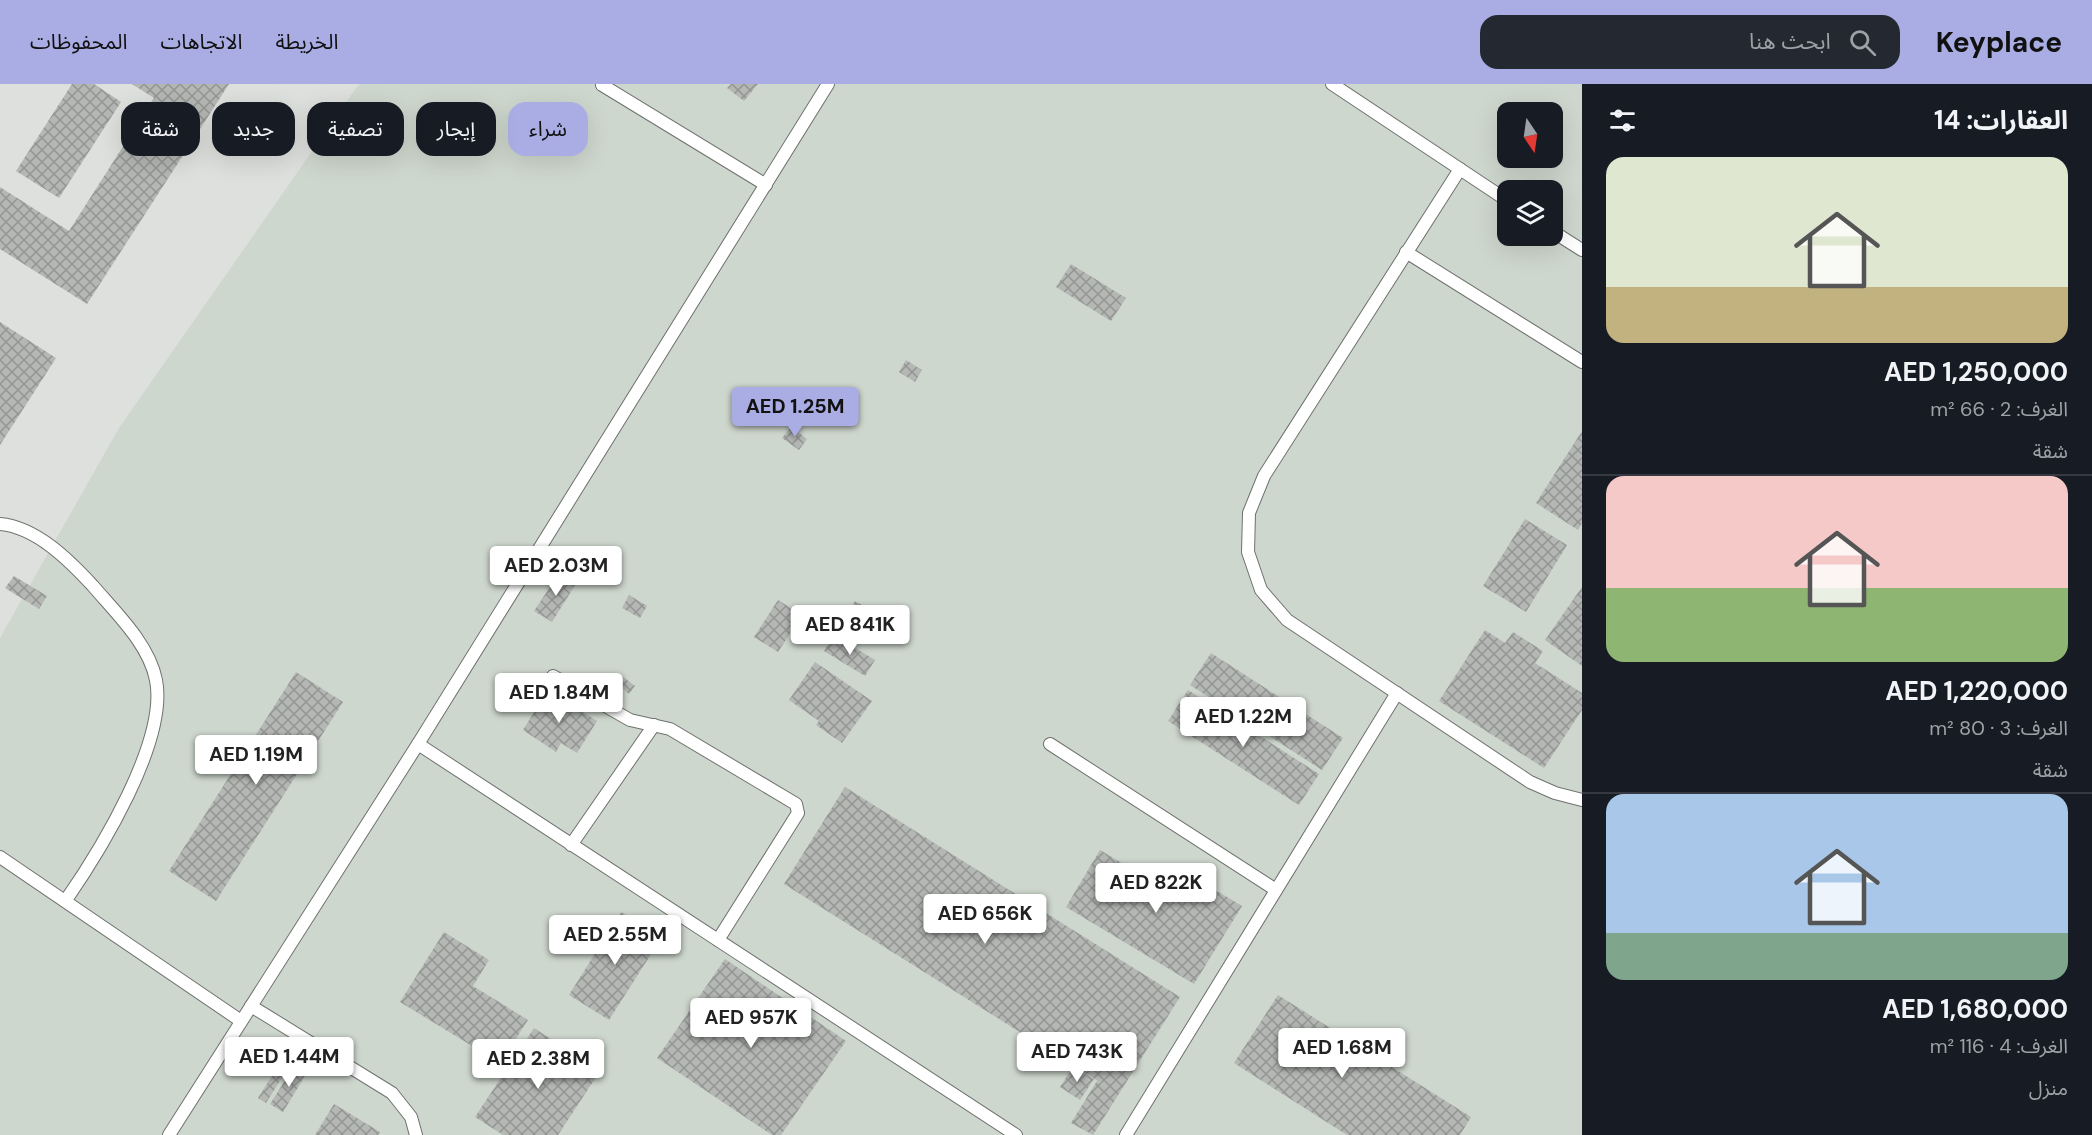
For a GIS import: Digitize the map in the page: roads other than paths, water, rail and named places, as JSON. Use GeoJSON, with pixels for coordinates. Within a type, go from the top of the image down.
{"type":"FeatureCollection","features":[{"type":"Feature","properties":{"kind":"lane"},"geometry":{"type":"LineString","coordinates":[[169,1135],[417,744],[828,84]]}},
{"type":"Feature","properties":{"kind":"lane"},"geometry":{"type":"LineString","coordinates":[[1332,84],[1497,194]]}},
{"type":"Feature","properties":{"kind":"lane"},"geometry":{"type":"LineString","coordinates":[[602,85],[766,185]]}},
{"type":"Feature","properties":{"kind":"lane"},"geometry":{"type":"LineString","coordinates":[[1460,169],[1264,476],[1249,513],[1248,552],[1261,590],[1287,620],[1530,782],[1555,793],[1582,800]]}},
{"type":"Feature","properties":{"kind":"lane"},"geometry":{"type":"LineString","coordinates":[[1563,238],[1582,250]]}},
{"type":"Feature","properties":{"kind":"lane"},"geometry":{"type":"LineString","coordinates":[[1406,252],[1582,362]]}},
{"type":"Feature","properties":{"kind":"lane"},"geometry":{"type":"LineString","coordinates":[[0,524],[16,526],[33,535],[89,582],[135,637],[148,658],[156,680],[158,702],[154,725],[141,762],[108,834],[66,900]]}},
{"type":"Feature","properties":{"kind":"lane"},"geometry":{"type":"LineString","coordinates":[[553,676],[630,720],[670,729],[796,804],[798,813],[718,940]]}},
{"type":"Feature","properties":{"kind":"lane"},"geometry":{"type":"LineString","coordinates":[[1126,1135],[1397,693]]}},
{"type":"Feature","properties":{"kind":"lane"},"geometry":{"type":"LineString","coordinates":[[571,845],[654,725]]}},
{"type":"Feature","properties":{"kind":"lane"},"geometry":{"type":"LineString","coordinates":[[417,744],[1016,1135]]}},
{"type":"Feature","properties":{"kind":"lane"},"geometry":{"type":"LineString","coordinates":[[1050,744],[1276,890]]}},
{"type":"Feature","properties":{"kind":"lane"},"geometry":{"type":"LineString","coordinates":[[0,857],[241,1021]]}},
{"type":"Feature","properties":{"kind":"lane"},"geometry":{"type":"LineString","coordinates":[[251,1006],[392,1093],[411,1116],[416,1135]]}}]}
